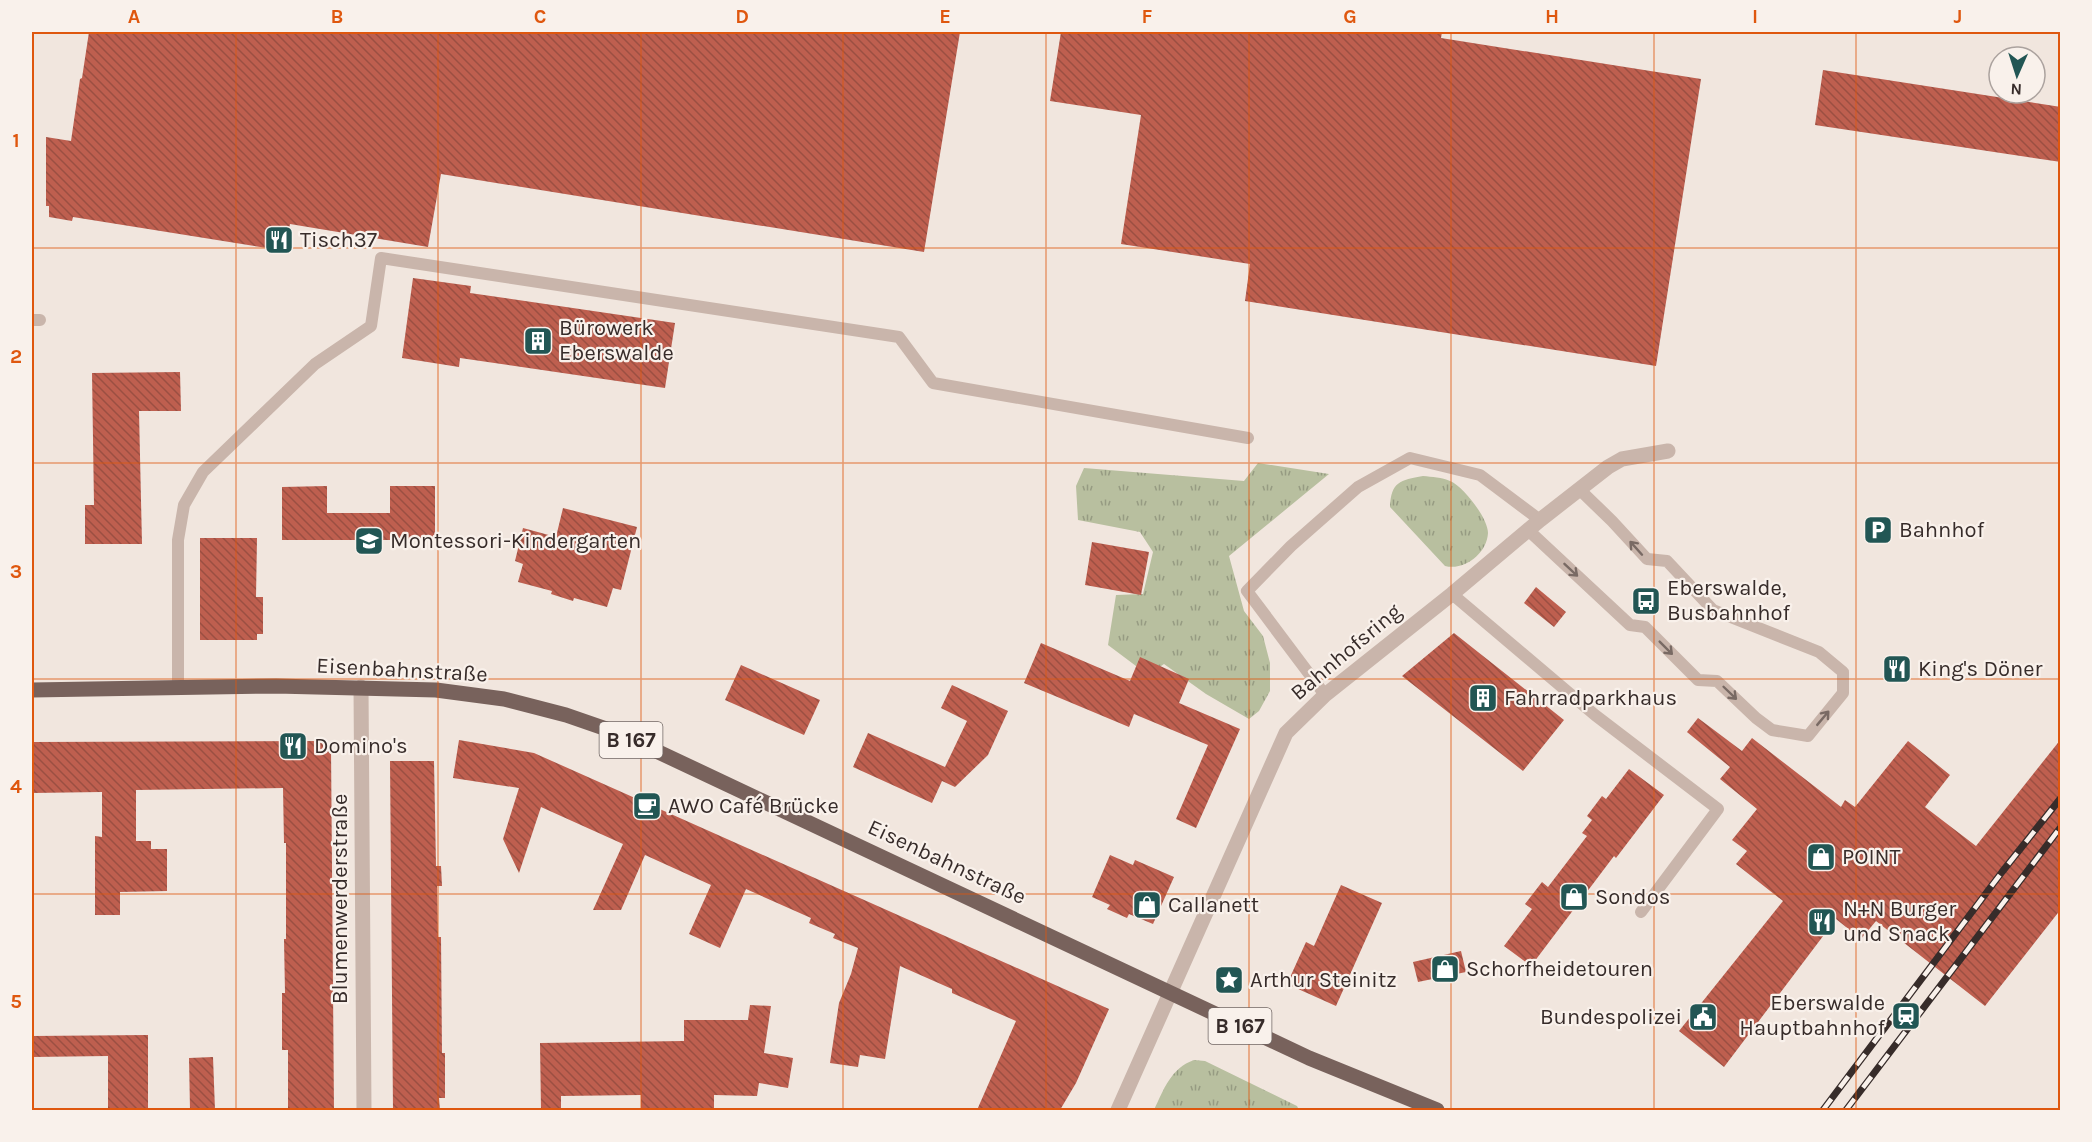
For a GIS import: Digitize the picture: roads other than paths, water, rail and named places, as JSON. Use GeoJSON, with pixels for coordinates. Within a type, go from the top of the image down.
{"type":"FeatureCollection","features":[{"type":"Feature","properties":{"kind":"main road","name":"Eisenbahnstraße"},"geometry":{"type":"LineString","coordinates":[[32,690],[361,687],[436,690],[504,699],[566,715],[618,734],[1309,1058],[1437,1110]]}},
{"type":"Feature","properties":{"kind":"street","name":"Bahnhofsring"},"geometry":{"type":"LineString","coordinates":[[1118,1110],[1286,733],[1325,695],[1579,489],[1622,459],[1668,451]]}},
{"type":"Feature","properties":{"kind":"street","name":"Blumenwerderstraße"},"geometry":{"type":"LineString","coordinates":[[361,687],[364,1110]]}},
{"type":"Feature","properties":{"kind":"lane"},"geometry":{"type":"LineString","coordinates":[[178,688],[178,540],[184,505],[203,472],[315,364],[370,326],[381,258],[899,337],[933,383],[1248,438]]}},
{"type":"Feature","properties":{"kind":"lane"},"geometry":{"type":"LineString","coordinates":[[1325,695],[1247,591],[1291,546],[1358,487],[1410,458],[1480,475],[1540,520]]}},
{"type":"Feature","properties":{"kind":"lane"},"geometry":{"type":"LineString","coordinates":[[1528,530],[1630,625],[1645,627],[1698,680],[1717,681],[1772,730],[1808,736],[1844,693],[1843,672],[1818,652],[1713,610],[1667,561],[1647,560],[1579,489]]}},
{"type":"Feature","properties":{"kind":"lane"},"geometry":{"type":"LineString","coordinates":[[1452,594],[1595,715],[1718,809],[1641,912]]}},
{"type":"Feature","properties":{"kind":"railway"},"geometry":{"type":"LineString","coordinates":[[1823,1110],[2002,872],[2060,799]]}},
{"type":"Feature","properties":{"kind":"railway"},"geometry":{"type":"LineString","coordinates":[[1846,1110],[2060,828]]}},
{"type":"Feature","properties":{"kind":"place","name":"Tisch37"},"geometry":{"type":"Point","coordinates":[279,240]}},
{"type":"Feature","properties":{"kind":"place","name":"Bürowerk Eberswalde"},"geometry":{"type":"Point","coordinates":[538,341]}},
{"type":"Feature","properties":{"kind":"place","name":"Bahnhof"},"geometry":{"type":"Point","coordinates":[1878,530]}},
{"type":"Feature","properties":{"kind":"place","name":"Montessori-Kindergarten"},"geometry":{"type":"Point","coordinates":[369,541]}},
{"type":"Feature","properties":{"kind":"place","name":"Eberswalde, Busbahnhof"},"geometry":{"type":"Point","coordinates":[1646,601]}},
{"type":"Feature","properties":{"kind":"place","name":"King's Döner"},"geometry":{"type":"Point","coordinates":[1897,669]}},
{"type":"Feature","properties":{"kind":"place","name":"Fahrradparkhaus"},"geometry":{"type":"Point","coordinates":[1483,698]}},
{"type":"Feature","properties":{"kind":"place","name":"Domino's"},"geometry":{"type":"Point","coordinates":[293,746]}},
{"type":"Feature","properties":{"kind":"place","name":"AWO Café Brücke"},"geometry":{"type":"Point","coordinates":[647,806]}},
{"type":"Feature","properties":{"kind":"place","name":"POINT"},"geometry":{"type":"Point","coordinates":[1821,857]}},
{"type":"Feature","properties":{"kind":"place","name":"Sondos"},"geometry":{"type":"Point","coordinates":[1574,897]}},
{"type":"Feature","properties":{"kind":"place","name":"Callanett"},"geometry":{"type":"Point","coordinates":[1147,905]}},
{"type":"Feature","properties":{"kind":"place","name":"N+N Burger und Snack"},"geometry":{"type":"Point","coordinates":[1822,922]}},
{"type":"Feature","properties":{"kind":"place","name":"Schorfheidetouren"},"geometry":{"type":"Point","coordinates":[1445,969]}},
{"type":"Feature","properties":{"kind":"place","name":"Arthur Steinitz"},"geometry":{"type":"Point","coordinates":[1229,980]}},
{"type":"Feature","properties":{"kind":"place","name":"Eberswalde Hauptbahnhof"},"geometry":{"type":"Point","coordinates":[1906,1016]}},
{"type":"Feature","properties":{"kind":"place","name":"Bundespolizei"},"geometry":{"type":"Point","coordinates":[1703,1017]}}]}
